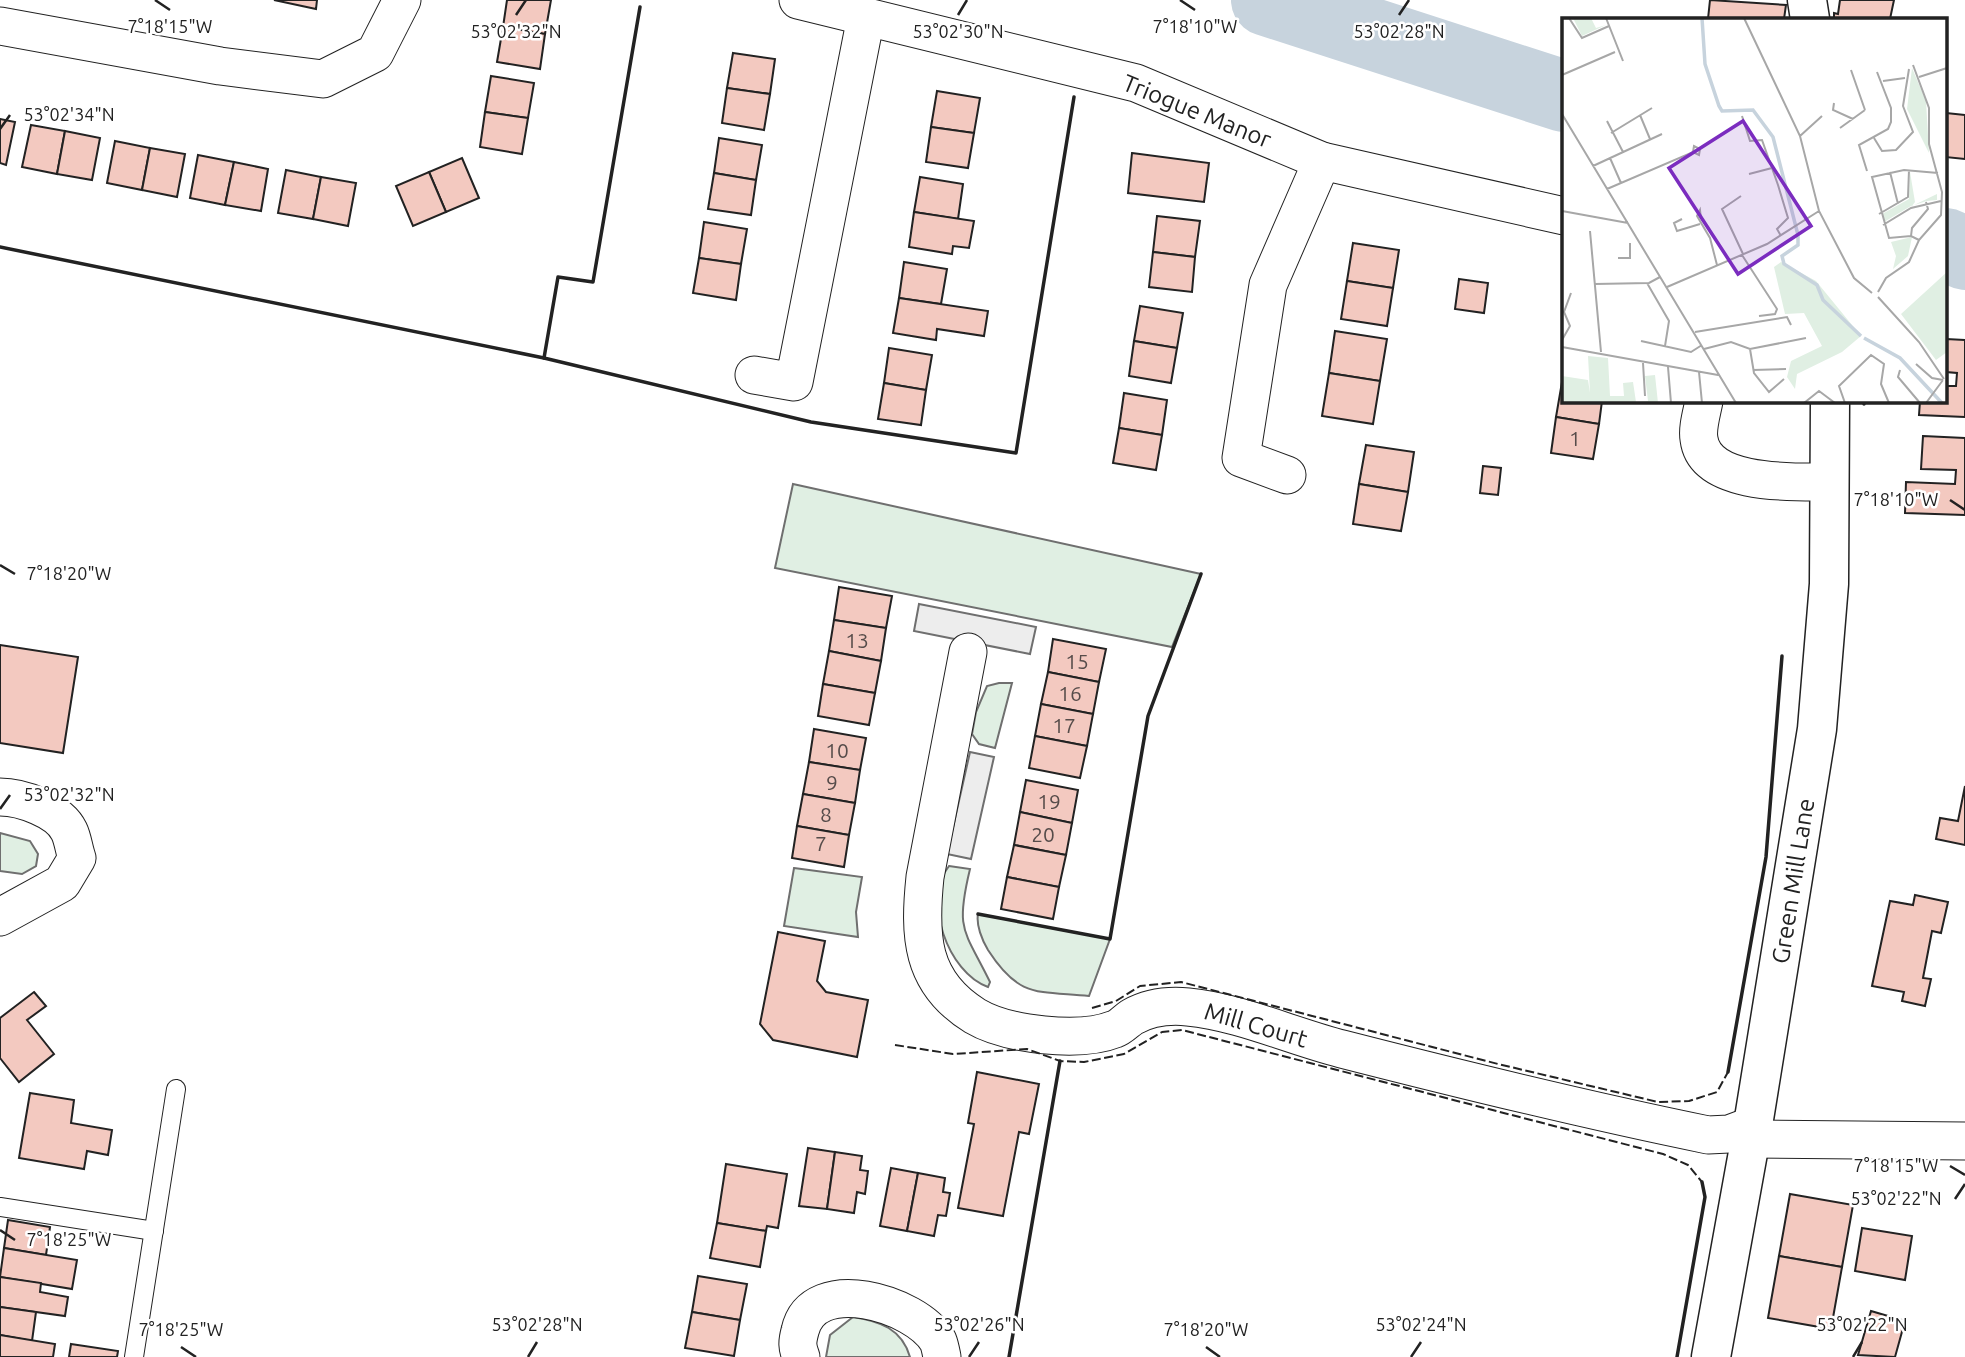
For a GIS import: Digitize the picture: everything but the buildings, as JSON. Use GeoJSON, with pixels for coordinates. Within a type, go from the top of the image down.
{"type":"FeatureCollection","features":[{"type":"Feature","properties":{"kind":"street"},"geometry":{"type":"LineString","coordinates":[[0,26],[220,66],[323,79],[375,53],[402,0]]}},
{"type":"Feature","properties":{"kind":"street","name":"Triogue Manor"},"geometry":{"type":"LineString","coordinates":[[797,0],[1136,83],[1322,161],[1562,216]]}},
{"type":"Feature","properties":{"kind":"street"},"geometry":{"type":"LineString","coordinates":[[1807,0],[1810,18]]}},
{"type":"Feature","properties":{"kind":"street"},"geometry":{"type":"LineString","coordinates":[[754,375],[794,382],[866,17]]}},
{"type":"Feature","properties":{"kind":"street"},"geometry":{"type":"LineString","coordinates":[[1287,475],[1241,458],[1268,285],[1322,161]]}},
{"type":"Feature","properties":{"kind":"street"},"geometry":{"type":"LineString","coordinates":[[1704,402],[1698,440],[1712,465],[1735,475],[1829,482]]}},
{"type":"Feature","properties":{"kind":"street","name":"Green Mill Lane"},"geometry":{"type":"LineString","coordinates":[[1711,1357],[1752,1132],[1817,729],[1828,607],[1830,402]]}},
{"type":"Feature","properties":{"kind":"street","name":"Mill Court"},"geometry":{"type":"LineString","coordinates":[[968,652],[921,910],[923,941],[930,971],[950,996],[976,1016],[1030,1032],[1081,1036],[1116,1029],[1150,1009],[1187,1007],[1210,1010],[1305,1039],[1566,1106],[1708,1135],[1752,1132],[1965,1141]]}},
{"type":"Feature","properties":{"kind":"street"},"geometry":{"type":"LineString","coordinates":[[0,797],[15,797],[54,817],[69,829],[77,858],[62,883],[0,917]]}},
{"type":"Feature","properties":{"kind":"street"},"geometry":{"type":"LineString","coordinates":[[801,1357],[796,1345],[803,1317],[818,1304],[835,1298],[862,1299],[911,1318],[930,1332],[938,1342],[942,1357]]}},
{"type":"Feature","properties":{"kind":"lane"},"geometry":{"type":"LineString","coordinates":[[134,1357],[176,1089]]}},
{"type":"Feature","properties":{"kind":"lane"},"geometry":{"type":"LineString","coordinates":[[0,1207],[154,1231]]}},
{"type":"Feature","properties":{"kind":"green space"},"geometry":{"type":"Polygon","coordinates":[[[793,484],[1201,574],[1172,647],[775,568],[793,484]]]}},
{"type":"Feature","properties":{"kind":"green space"},"geometry":{"type":"Polygon","coordinates":[[[1012,683],[995,748],[979,744],[972,734],[976,712],[987,686],[1012,683]]]}},
{"type":"Feature","properties":{"kind":"green space"},"geometry":{"type":"Polygon","coordinates":[[[0,833],[30,841],[38,854],[36,866],[22,874],[0,871],[0,833]]]}},
{"type":"Feature","properties":{"kind":"green space"},"geometry":{"type":"Polygon","coordinates":[[[949,866],[970,869],[965,889],[963,918],[968,939],[990,982],[988,987],[961,967],[943,934],[938,897],[941,880],[949,866]]]}},
{"type":"Feature","properties":{"kind":"green space"},"geometry":{"type":"Polygon","coordinates":[[[794,868],[862,877],[856,912],[858,937],[784,926],[794,868]]]}},
{"type":"Feature","properties":{"kind":"green space"},"geometry":{"type":"Polygon","coordinates":[[[978,914],[1110,939],[1089,996],[1042,992],[1030,989],[1009,977],[984,942],[978,914]]]}},
{"type":"Feature","properties":{"kind":"green space"},"geometry":{"type":"Polygon","coordinates":[[[853,1317],[889,1328],[902,1339],[910,1357],[826,1357],[830,1335],[853,1317]]]}},
{"type":"Feature","properties":{"kind":"shaded area"},"geometry":{"type":"Polygon","coordinates":[[[919,604],[1036,627],[1030,654],[914,631],[919,604]]]}},
{"type":"Feature","properties":{"kind":"shaded area"},"geometry":{"type":"Polygon","coordinates":[[[970,752],[994,757],[971,859],[947,854],[970,752]]]}},
{"type":"Feature","properties":{"kind":"waterway"},"geometry":{"type":"LineString","coordinates":[[1267,0],[1562,95]]}},
{"type":"Feature","properties":{"kind":"waterway"},"geometry":{"type":"LineString","coordinates":[[1948,245],[1965,254]]}},
{"type":"Feature","properties":{"kind":"fence"},"geometry":{"type":"LineString","coordinates":[[1092,1008],[1116,1001],[1140,986],[1181,982],[1498,1064],[1658,1102],[1689,1101],[1717,1092],[1728,1072]]}},
{"type":"Feature","properties":{"kind":"fence"},"geometry":{"type":"LineString","coordinates":[[895,1045],[953,1054],[1027,1049],[1060,1061],[1084,1062],[1124,1054],[1162,1032],[1182,1030],[1663,1154],[1688,1165],[1702,1182]]}},
{"type":"Feature","properties":{"kind":"wall"},"geometry":{"type":"LineString","coordinates":[[640,7],[593,282],[558,277],[544,358],[811,422],[1016,453],[1074,97]]}},
{"type":"Feature","properties":{"kind":"wall"},"geometry":{"type":"LineString","coordinates":[[0,247],[544,358]]}},
{"type":"Feature","properties":{"kind":"wall"},"geometry":{"type":"LineString","coordinates":[[978,914],[1110,939],[1148,716],[1201,574]]}},
{"type":"Feature","properties":{"kind":"wall"},"geometry":{"type":"LineString","coordinates":[[1728,1072],[1766,857],[1782,656]]}},
{"type":"Feature","properties":{"kind":"wall"},"geometry":{"type":"LineString","coordinates":[[1009,1357],[1060,1061]]}},
{"type":"Feature","properties":{"kind":"wall"},"geometry":{"type":"LineString","coordinates":[[1677,1357],[1705,1197],[1702,1182]]}}]}
